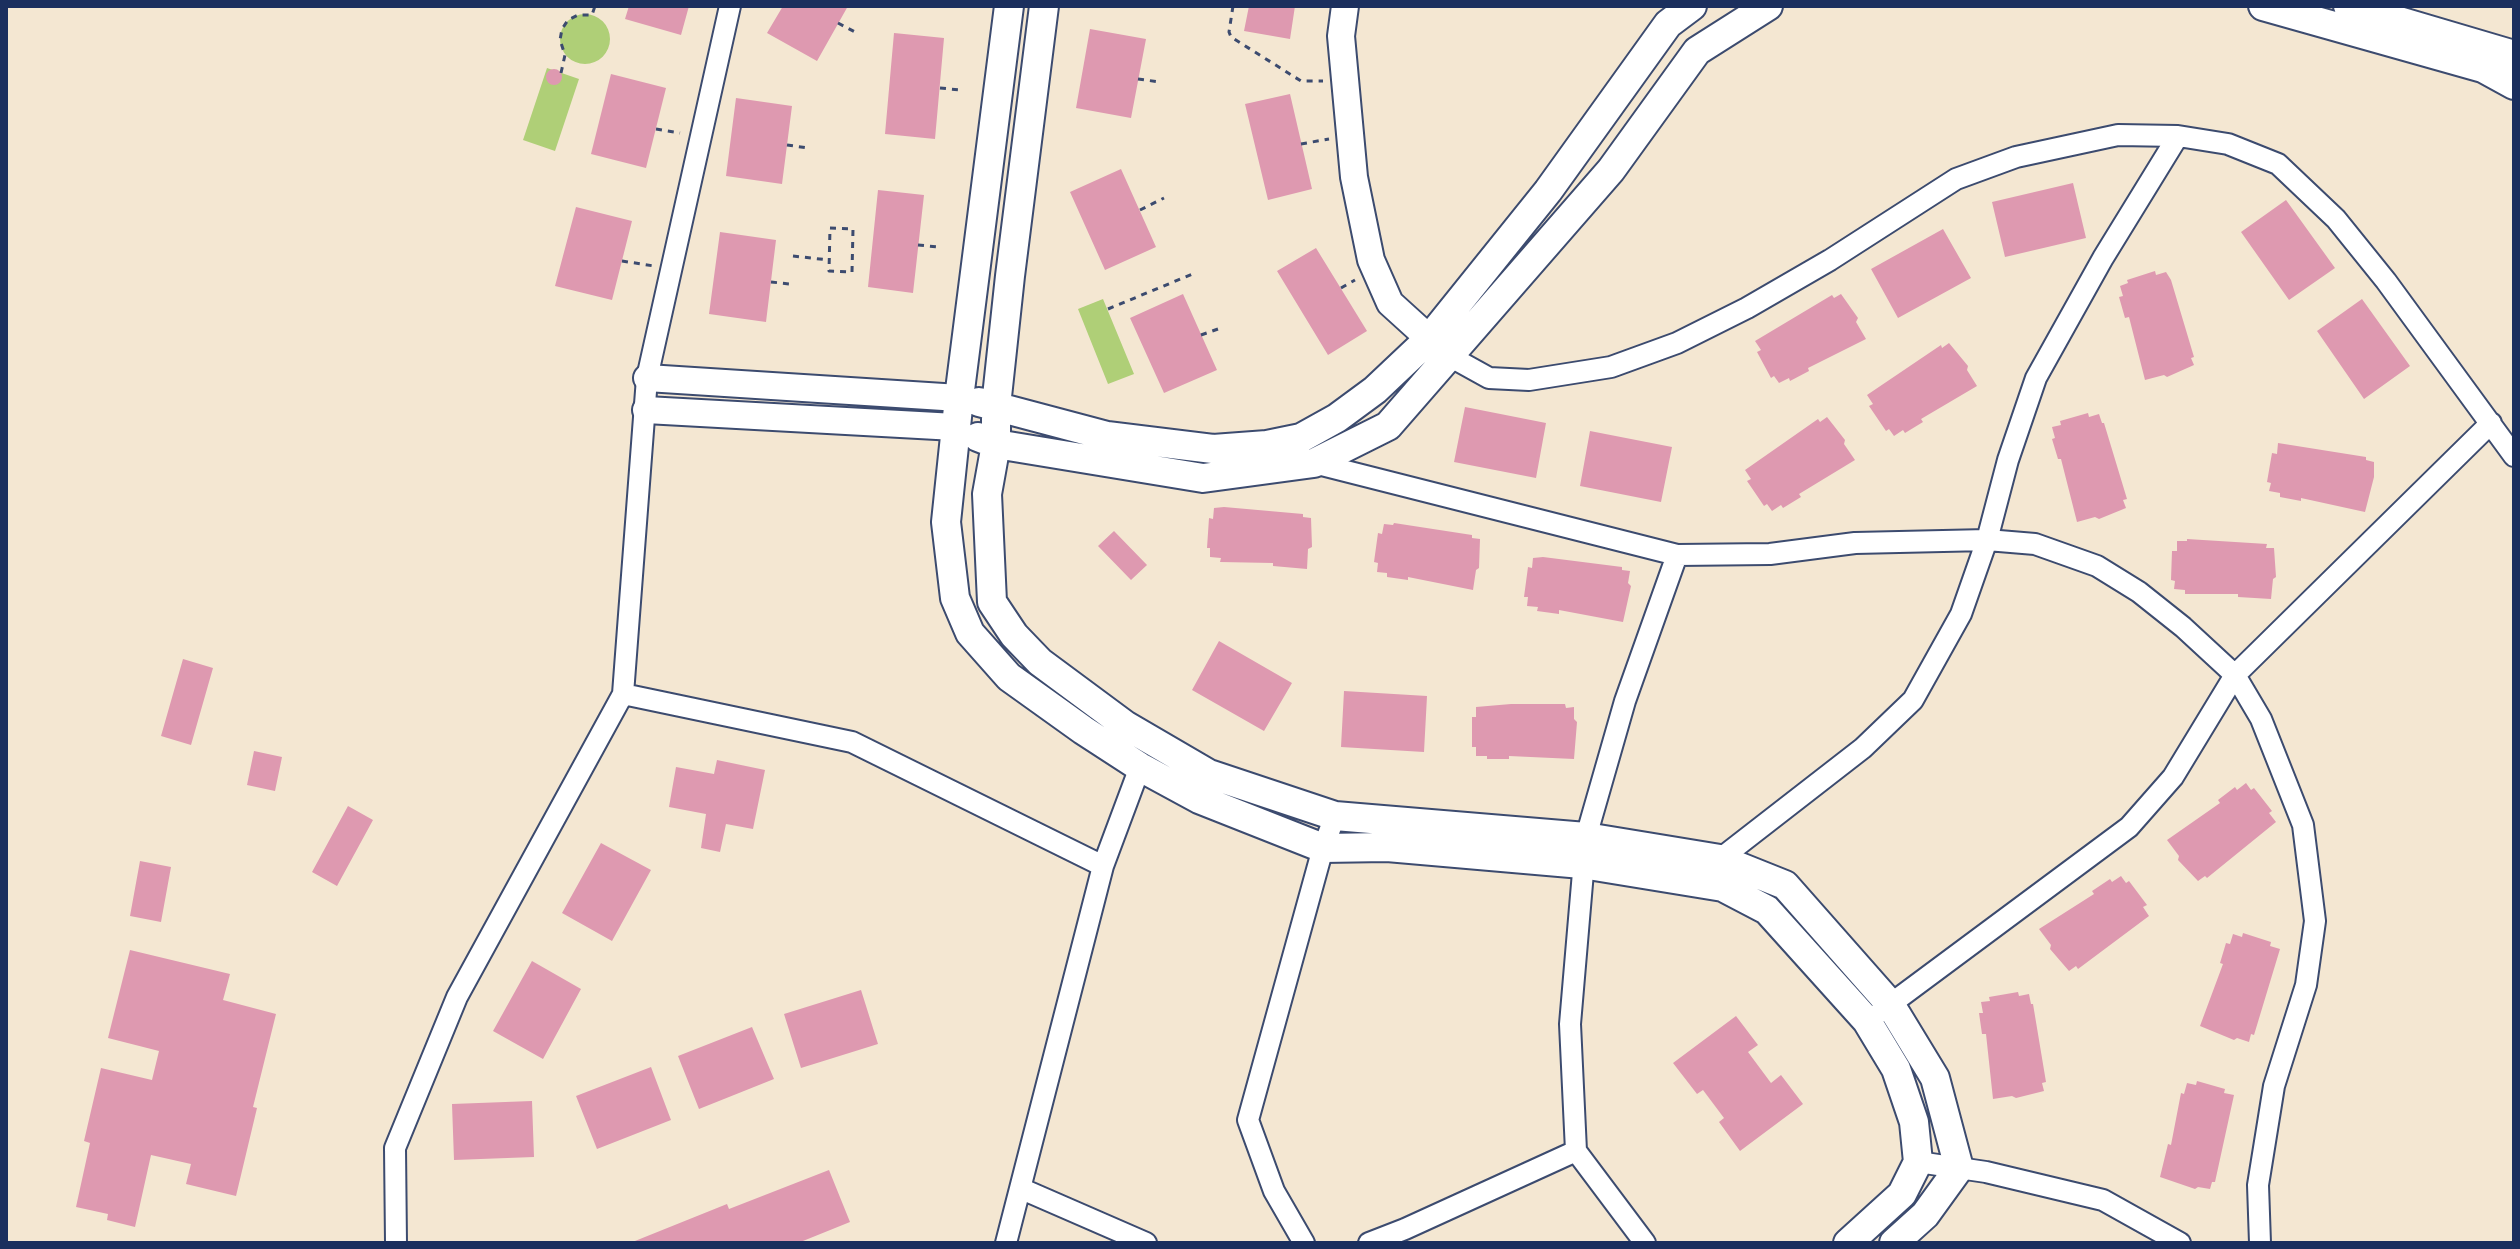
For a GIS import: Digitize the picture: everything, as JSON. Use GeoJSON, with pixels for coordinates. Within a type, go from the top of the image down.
{"type":"FeatureCollection","features":[{"type":"Feature","properties":{"kind":"main road"},"geometry":{"type":"LineString","coordinates":[[1009,6],[955,427],[946,522],[955,598],[970,633],[1009,677],[1140,767],[1199,799],[1323,848],[1584,850],[1720,859],[1785,885],[1890,1004],[1935,1078],[1959,1168],[1925,1215],[1894,1243]]}},
{"type":"Feature","properties":{"kind":"main road"},"geometry":{"type":"LineString","coordinates":[[1044,6],[996,406],[996,444],[987,494],[992,602],[1014,635],[1040,662],[1125,725],[1209,774],[1335,816],[1424,821],[1584,850],[1723,887],[1767,910],[1867,1021],[1896,1069],[1914,1122],[1918,1162],[1902,1194],[1848,1243]]}},
{"type":"Feature","properties":{"kind":"main road"},"geometry":{"type":"LineString","coordinates":[[955,427],[996,444],[1203,478],[1314,463],[1388,426],[1548,191],[1668,24],[1692,6]]}},
{"type":"Feature","properties":{"kind":"main road"},"geometry":{"type":"LineString","coordinates":[[959,398],[1107,436],[1213,449],[1267,445],[1301,438],[1337,418],[1440,348],[1611,170],[1697,51],[1768,6]]}},
{"type":"Feature","properties":{"kind":"main road"},"geometry":{"type":"LineString","coordinates":[[2263,6],[2483,68],[2514,85]]}},
{"type":"Feature","properties":{"kind":"main road"},"geometry":{"type":"LineString","coordinates":[[2348,6],[2514,55]]}},
{"type":"Feature","properties":{"kind":"street"},"geometry":{"type":"LineString","coordinates":[[396,1243],[395,1148],[457,997],[623,694],[647,378],[730,6]]}},
{"type":"Feature","properties":{"kind":"street"},"geometry":{"type":"LineString","coordinates":[[1345,6],[1341,36],[1354,177],[1371,260],[1390,303],[1440,348],[1489,378],[1529,380],[1611,367],[1677,343],[1747,308],[1830,260],[1956,179],[2016,157],[2118,135],[2178,136],[2228,144],[2278,164],[2336,219],[2514,456]]}},
{"type":"Feature","properties":{"kind":"street"},"geometry":{"type":"LineString","coordinates":[[1720,859],[1863,748],[1913,700],[1961,614],[2036,378],[2103,258],[2178,136]]}},
{"type":"Feature","properties":{"kind":"street"},"geometry":{"type":"LineString","coordinates":[[647,378],[959,398]]}},
{"type":"Feature","properties":{"kind":"street"},"geometry":{"type":"LineString","coordinates":[[646,410],[955,427]]}},
{"type":"Feature","properties":{"kind":"street"},"geometry":{"type":"LineString","coordinates":[[1867,1021],[2129,827],[2173,777],[2235,675],[2491,423]]}},
{"type":"Feature","properties":{"kind":"street"},"geometry":{"type":"LineString","coordinates":[[1314,463],[1677,555],[1770,554],[1855,543],[1987,540],[2035,544],[2097,566],[2139,592],[2235,675],[2261,719],[2303,825],[2315,921],[2306,985],[2274,1086],[2258,1185],[2260,1243]]}},
{"type":"Feature","properties":{"kind":"street"},"geometry":{"type":"LineString","coordinates":[[1645,1243],[1576,1151],[1570,1024],[1584,850],[1625,701],[1677,555]]}},
{"type":"Feature","properties":{"kind":"street"},"geometry":{"type":"LineString","coordinates":[[623,694],[852,742],[1103,866]]}},
{"type":"Feature","properties":{"kind":"street"},"geometry":{"type":"LineString","coordinates":[[1006,1243],[1103,866],[1140,767]]}},
{"type":"Feature","properties":{"kind":"street"},"geometry":{"type":"LineString","coordinates":[[1304,1243],[1274,1191],[1248,1120],[1323,848],[1335,816]]}},
{"type":"Feature","properties":{"kind":"street"},"geometry":{"type":"LineString","coordinates":[[1369,1243],[1576,1151]]}},
{"type":"Feature","properties":{"kind":"street"},"geometry":{"type":"LineString","coordinates":[[1918,1162],[1986,1172],[2103,1200],[2180,1243]]}},
{"type":"Feature","properties":{"kind":"street"},"geometry":{"type":"LineString","coordinates":[[1022,1189],[1146,1243]]}},
{"type":"Feature","properties":{"kind":"path"},"geometry":{"type":"LineString","coordinates":[[561,73],[565,55],[560,40],[562,29],[568,20],[578,15],[592,15],[595,6]]}},
{"type":"Feature","properties":{"kind":"path"},"geometry":{"type":"LineString","coordinates":[[1233,6],[1231,37],[1301,81],[1345,82]]}},
{"type":"Feature","properties":{"kind":"path"},"geometry":{"type":"LineString","coordinates":[[838,23],[855,32]]}},
{"type":"Feature","properties":{"kind":"path"},"geometry":{"type":"LineString","coordinates":[[1138,79],[1160,82]]}},
{"type":"Feature","properties":{"kind":"path"},"geometry":{"type":"LineString","coordinates":[[940,88],[961,90]]}},
{"type":"Feature","properties":{"kind":"path"},"geometry":{"type":"LineString","coordinates":[[656,129],[701,137]]}},
{"type":"Feature","properties":{"kind":"path"},"geometry":{"type":"LineString","coordinates":[[1301,144],[1350,135]]}},
{"type":"Feature","properties":{"kind":"path"},"geometry":{"type":"LineString","coordinates":[[787,145],[808,148]]}},
{"type":"Feature","properties":{"kind":"path"},"geometry":{"type":"LineString","coordinates":[[1140,210],[1164,198]]}},
{"type":"Feature","properties":{"kind":"path"},"geometry":{"type":"LineString","coordinates":[[830,228],[853,229],[852,272],[829,271],[829,260],[830,228]]}},
{"type":"Feature","properties":{"kind":"path"},"geometry":{"type":"LineString","coordinates":[[918,245],[939,247]]}},
{"type":"Feature","properties":{"kind":"path"},"geometry":{"type":"LineString","coordinates":[[793,256],[829,260]]}},
{"type":"Feature","properties":{"kind":"path"},"geometry":{"type":"LineString","coordinates":[[622,261],[671,269]]}},
{"type":"Feature","properties":{"kind":"path"},"geometry":{"type":"LineString","coordinates":[[1108,309],[1195,273]]}},
{"type":"Feature","properties":{"kind":"path"},"geometry":{"type":"LineString","coordinates":[[771,282],[790,284]]}},
{"type":"Feature","properties":{"kind":"path"},"geometry":{"type":"LineString","coordinates":[[1201,335],[1218,329]]}},
{"type":"Feature","properties":{"kind":"green space"},"geometry":{"type":"Polygon","coordinates":[[[585,14],[603,21],[610,39],[603,57],[585,64],[567,57],[560,39],[567,21],[585,14]]]}},
{"type":"Feature","properties":{"kind":"green space"},"geometry":{"type":"Polygon","coordinates":[[[547,68],[579,79],[555,151],[523,140],[547,68]]]}},
{"type":"Feature","properties":{"kind":"green space"},"geometry":{"type":"Polygon","coordinates":[[[1103,299],[1134,374],[1108,384],[1078,309],[1103,299]]]}},
{"type":"Feature","properties":{"kind":"building"},"geometry":{"type":"Polygon","coordinates":[[[629,6],[689,6],[681,35],[625,19],[629,6]]]}},
{"type":"Feature","properties":{"kind":"building"},"geometry":{"type":"Polygon","coordinates":[[[783,6],[848,6],[817,61],[767,33],[783,6]]]}},
{"type":"Feature","properties":{"kind":"building"},"geometry":{"type":"Polygon","coordinates":[[[1249,6],[1295,6],[1290,39],[1244,31],[1249,6]]]}},
{"type":"Feature","properties":{"kind":"building"},"geometry":{"type":"Polygon","coordinates":[[[1090,29],[1146,39],[1131,118],[1076,108],[1090,29]]]}},
{"type":"Feature","properties":{"kind":"building"},"geometry":{"type":"Polygon","coordinates":[[[894,33],[944,38],[935,139],[885,134],[894,33]]]}},
{"type":"Feature","properties":{"kind":"building"},"geometry":{"type":"Polygon","coordinates":[[[554,69],[562,77],[554,85],[546,77],[554,69]]]}},
{"type":"Feature","properties":{"kind":"building"},"geometry":{"type":"Polygon","coordinates":[[[611,74],[666,88],[646,168],[591,154],[611,74]]]}},
{"type":"Feature","properties":{"kind":"building"},"geometry":{"type":"Polygon","coordinates":[[[1290,94],[1312,189],[1268,200],[1245,104],[1290,94]]]}},
{"type":"Feature","properties":{"kind":"building"},"geometry":{"type":"Polygon","coordinates":[[[736,98],[792,106],[782,184],[726,176],[736,98]]]}},
{"type":"Feature","properties":{"kind":"building"},"geometry":{"type":"Polygon","coordinates":[[[1121,169],[1156,247],[1105,270],[1070,192],[1121,169]]]}},
{"type":"Feature","properties":{"kind":"building"},"geometry":{"type":"Polygon","coordinates":[[[2073,183],[2086,238],[2005,257],[1992,202],[2073,183]]]}},
{"type":"Feature","properties":{"kind":"building"},"geometry":{"type":"Polygon","coordinates":[[[878,190],[924,195],[913,293],[868,287],[878,190]]]}},
{"type":"Feature","properties":{"kind":"building"},"geometry":{"type":"Polygon","coordinates":[[[2286,200],[2335,268],[2289,300],[2241,232],[2286,200]]]}},
{"type":"Feature","properties":{"kind":"building"},"geometry":{"type":"Polygon","coordinates":[[[576,207],[632,221],[612,300],[555,286],[576,207]]]}},
{"type":"Feature","properties":{"kind":"building"},"geometry":{"type":"Polygon","coordinates":[[[1943,229],[1971,278],[1898,318],[1871,269],[1943,229]]]}},
{"type":"Feature","properties":{"kind":"building"},"geometry":{"type":"Polygon","coordinates":[[[720,232],[776,240],[766,322],[709,314],[720,232]]]}},
{"type":"Feature","properties":{"kind":"building"},"geometry":{"type":"Polygon","coordinates":[[[1316,248],[1367,331],[1328,355],[1277,271],[1316,248]]]}},
{"type":"Feature","properties":{"kind":"building"},"geometry":{"type":"Polygon","coordinates":[[[2155,271],[2156,275],[2166,272],[2171,280],[2194,365],[2167,377],[2145,380],[2129,317],[2125,318],[2119,297],[2123,296],[2120,286],[2128,283],[2127,280],[2155,271]]]}},
{"type":"Feature","properties":{"kind":"building"},"geometry":{"type":"Polygon","coordinates":[[[1183,294],[1217,370],[1164,393],[1130,318],[1183,294]]]}},
{"type":"Feature","properties":{"kind":"building"},"geometry":{"type":"Polygon","coordinates":[[[1841,294],[1858,318],[1856,322],[1866,339],[1808,368],[1809,371],[1790,381],[1789,378],[1779,383],[1774,376],[1771,378],[1757,352],[1761,350],[1755,341],[1832,295],[1834,298],[1841,294]]]}},
{"type":"Feature","properties":{"kind":"building"},"geometry":{"type":"Polygon","coordinates":[[[2362,299],[2410,366],[2364,399],[2317,331],[2362,299]]]}},
{"type":"Feature","properties":{"kind":"building"},"geometry":{"type":"Polygon","coordinates":[[[1949,343],[1968,366],[1967,370],[1977,386],[1921,419],[1923,422],[1905,433],[1903,430],[1894,436],[1889,429],[1886,431],[1869,406],[1873,404],[1867,395],[1941,345],[1942,348],[1949,343]]]}},
{"type":"Feature","properties":{"kind":"building"},"geometry":{"type":"Polygon","coordinates":[[[1465,407],[1546,423],[1536,478],[1454,462],[1465,407]]]}},
{"type":"Feature","properties":{"kind":"building"},"geometry":{"type":"Polygon","coordinates":[[[2088,413],[2089,417],[2099,414],[2104,423],[2127,499],[2123,500],[2126,508],[2099,519],[2095,517],[2077,522],[2061,459],[2058,459],[2052,439],[2055,438],[2052,427],[2061,425],[2060,421],[2088,413]]]}},
{"type":"Feature","properties":{"kind":"building"},"geometry":{"type":"Polygon","coordinates":[[[1827,417],[1845,440],[1844,444],[1855,460],[1799,494],[1801,497],[1783,508],[1781,505],[1772,511],[1767,504],[1764,506],[1747,481],[1751,479],[1745,470],[1818,419],[1820,422],[1827,417]]]}},
{"type":"Feature","properties":{"kind":"building"},"geometry":{"type":"Polygon","coordinates":[[[1590,431],[1672,447],[1661,502],[1580,486],[1590,431]]]}},
{"type":"Feature","properties":{"kind":"building"},"geometry":{"type":"Polygon","coordinates":[[[2278,443],[2366,457],[2366,460],[2374,462],[2374,477],[2365,512],[2301,498],[2301,501],[2280,497],[2280,493],[2269,491],[2271,483],[2267,482],[2272,453],[2277,454],[2278,443]]]}},
{"type":"Feature","properties":{"kind":"building"},"geometry":{"type":"Polygon","coordinates":[[[1214,508],[1303,514],[1303,517],[1311,518],[1312,547],[1308,549],[1307,569],[1273,566],[1273,563],[1220,562],[1221,558],[1210,557],[1210,548],[1207,548],[1209,518],[1213,519],[1214,508]]]}},
{"type":"Feature","properties":{"kind":"building"},"geometry":{"type":"Polygon","coordinates":[[[1384,524],[1472,535],[1472,538],[1480,539],[1479,568],[1473,590],[1408,577],[1408,580],[1387,577],[1387,573],[1377,572],[1378,563],[1374,562],[1378,533],[1382,534],[1384,524]]]}},
{"type":"Feature","properties":{"kind":"building"},"geometry":{"type":"Polygon","coordinates":[[[1114,531],[1147,565],[1131,580],[1098,546],[1114,531]]]}},
{"type":"Feature","properties":{"kind":"building"},"geometry":{"type":"Polygon","coordinates":[[[2177,541],[2267,544],[2266,548],[2274,548],[2276,577],[2273,579],[2271,599],[2238,597],[2238,594],[2185,594],[2185,590],[2174,589],[2175,581],[2171,580],[2172,551],[2177,551],[2177,541]]]}},
{"type":"Feature","properties":{"kind":"building"},"geometry":{"type":"Polygon","coordinates":[[[1533,558],[1622,567],[1622,570],[1630,571],[1628,583],[1631,586],[1623,622],[1559,610],[1559,614],[1537,611],[1538,607],[1527,606],[1528,597],[1524,597],[1528,567],[1532,568],[1533,558]]]}},
{"type":"Feature","properties":{"kind":"building"},"geometry":{"type":"Polygon","coordinates":[[[1219,641],[1292,683],[1264,731],[1192,690],[1219,641]]]}},
{"type":"Feature","properties":{"kind":"building"},"geometry":{"type":"Polygon","coordinates":[[[183,659],[213,668],[191,745],[161,736],[183,659]]]}},
{"type":"Feature","properties":{"kind":"building"},"geometry":{"type":"Polygon","coordinates":[[[1344,691],[1427,696],[1424,752],[1341,747],[1344,691]]]}},
{"type":"Feature","properties":{"kind":"building"},"geometry":{"type":"Polygon","coordinates":[[[1565,704],[1566,708],[1574,707],[1577,722],[1574,759],[1509,756],[1509,759],[1487,759],[1487,756],[1476,756],[1476,747],[1472,747],[1472,717],[1476,717],[1476,707],[1565,704]]]}},
{"type":"Feature","properties":{"kind":"building"},"geometry":{"type":"Polygon","coordinates":[[[254,751],[282,757],[275,791],[247,785],[254,751]]]}},
{"type":"Feature","properties":{"kind":"building"},"geometry":{"type":"Polygon","coordinates":[[[717,760],[765,770],[753,829],[726,824],[720,852],[701,848],[706,814],[669,807],[676,767],[714,774],[717,760]]]}},
{"type":"Feature","properties":{"kind":"building"},"geometry":{"type":"Polygon","coordinates":[[[2246,783],[2251,790],[2254,788],[2272,811],[2269,813],[2276,822],[2207,878],[2205,876],[2198,881],[2178,860],[2179,856],[2167,840],[2220,803],[2218,800],[2235,787],[2237,790],[2246,783]]]}},
{"type":"Feature","properties":{"kind":"building"},"geometry":{"type":"Polygon","coordinates":[[[348,806],[373,820],[337,886],[312,872],[348,806]]]}},
{"type":"Feature","properties":{"kind":"building"},"geometry":{"type":"Polygon","coordinates":[[[601,843],[651,870],[612,941],[562,913],[601,843]]]}},
{"type":"Feature","properties":{"kind":"building"},"geometry":{"type":"Polygon","coordinates":[[[140,861],[171,867],[161,922],[130,916],[140,861]]]}},
{"type":"Feature","properties":{"kind":"building"},"geometry":{"type":"Polygon","coordinates":[[[2121,876],[2126,883],[2129,881],[2147,905],[2143,907],[2149,916],[2078,969],[2076,966],[2069,971],[2050,949],[2051,945],[2039,929],[2094,894],[2092,891],[2110,879],[2112,882],[2121,876]]]}},
{"type":"Feature","properties":{"kind":"building"},"geometry":{"type":"Polygon","coordinates":[[[2243,933],[2271,942],[2270,946],[2280,949],[2254,1035],[2251,1034],[2249,1042],[2234,1040],[2200,1026],[2223,964],[2220,963],[2226,943],[2230,944],[2233,934],[2242,937],[2243,933]]]}},
{"type":"Feature","properties":{"kind":"building"},"geometry":{"type":"Polygon","coordinates":[[[130,950],[230,974],[223,1000],[276,1014],[253,1107],[257,1108],[236,1196],[186,1184],[191,1164],[151,1155],[135,1227],[107,1220],[108,1214],[76,1207],[90,1143],[84,1141],[101,1068],[152,1080],[159,1051],[108,1038],[130,950]]]}},
{"type":"Feature","properties":{"kind":"building"},"geometry":{"type":"Polygon","coordinates":[[[532,961],[581,989],[543,1059],[493,1031],[532,961]]]}},
{"type":"Feature","properties":{"kind":"building"},"geometry":{"type":"Polygon","coordinates":[[[861,990],[878,1044],[801,1068],[784,1014],[861,990]]]}},
{"type":"Feature","properties":{"kind":"building"},"geometry":{"type":"Polygon","coordinates":[[[2018,992],[2019,996],[2029,994],[2033,1004],[2046,1082],[2042,1083],[2044,1091],[2016,1098],[1993,1099],[1986,1034],[1982,1034],[1979,1013],[1983,1013],[1981,1002],[1990,1001],[1989,997],[2018,992]]]}},
{"type":"Feature","properties":{"kind":"building"},"geometry":{"type":"Polygon","coordinates":[[[1736,1016],[1758,1045],[1748,1052],[1771,1083],[1781,1075],[1803,1104],[1740,1151],[1719,1122],[1724,1118],[1703,1090],[1697,1094],[1673,1063],[1736,1016]]]}},
{"type":"Feature","properties":{"kind":"building"},"geometry":{"type":"Polygon","coordinates":[[[752,1027],[774,1079],[699,1109],[678,1056],[752,1027]]]}},
{"type":"Feature","properties":{"kind":"building"},"geometry":{"type":"Polygon","coordinates":[[[651,1067],[671,1120],[597,1149],[576,1096],[651,1067]]]}},
{"type":"Feature","properties":{"kind":"building"},"geometry":{"type":"Polygon","coordinates":[[[2197,1081],[2225,1089],[2224,1093],[2234,1095],[2215,1182],[2212,1182],[2210,1189],[2195,1189],[2160,1177],[2168,1144],[2171,1145],[2181,1093],[2184,1094],[2187,1083],[2196,1085],[2197,1081]]]}},
{"type":"Feature","properties":{"kind":"building"},"geometry":{"type":"Polygon","coordinates":[[[532,1101],[534,1157],[454,1160],[452,1104],[532,1101]]]}},
{"type":"Feature","properties":{"kind":"building"},"geometry":{"type":"Polygon","coordinates":[[[829,1170],[850,1222],[798,1243],[630,1243],[727,1204],[729,1209],[829,1170]]]}}]}
